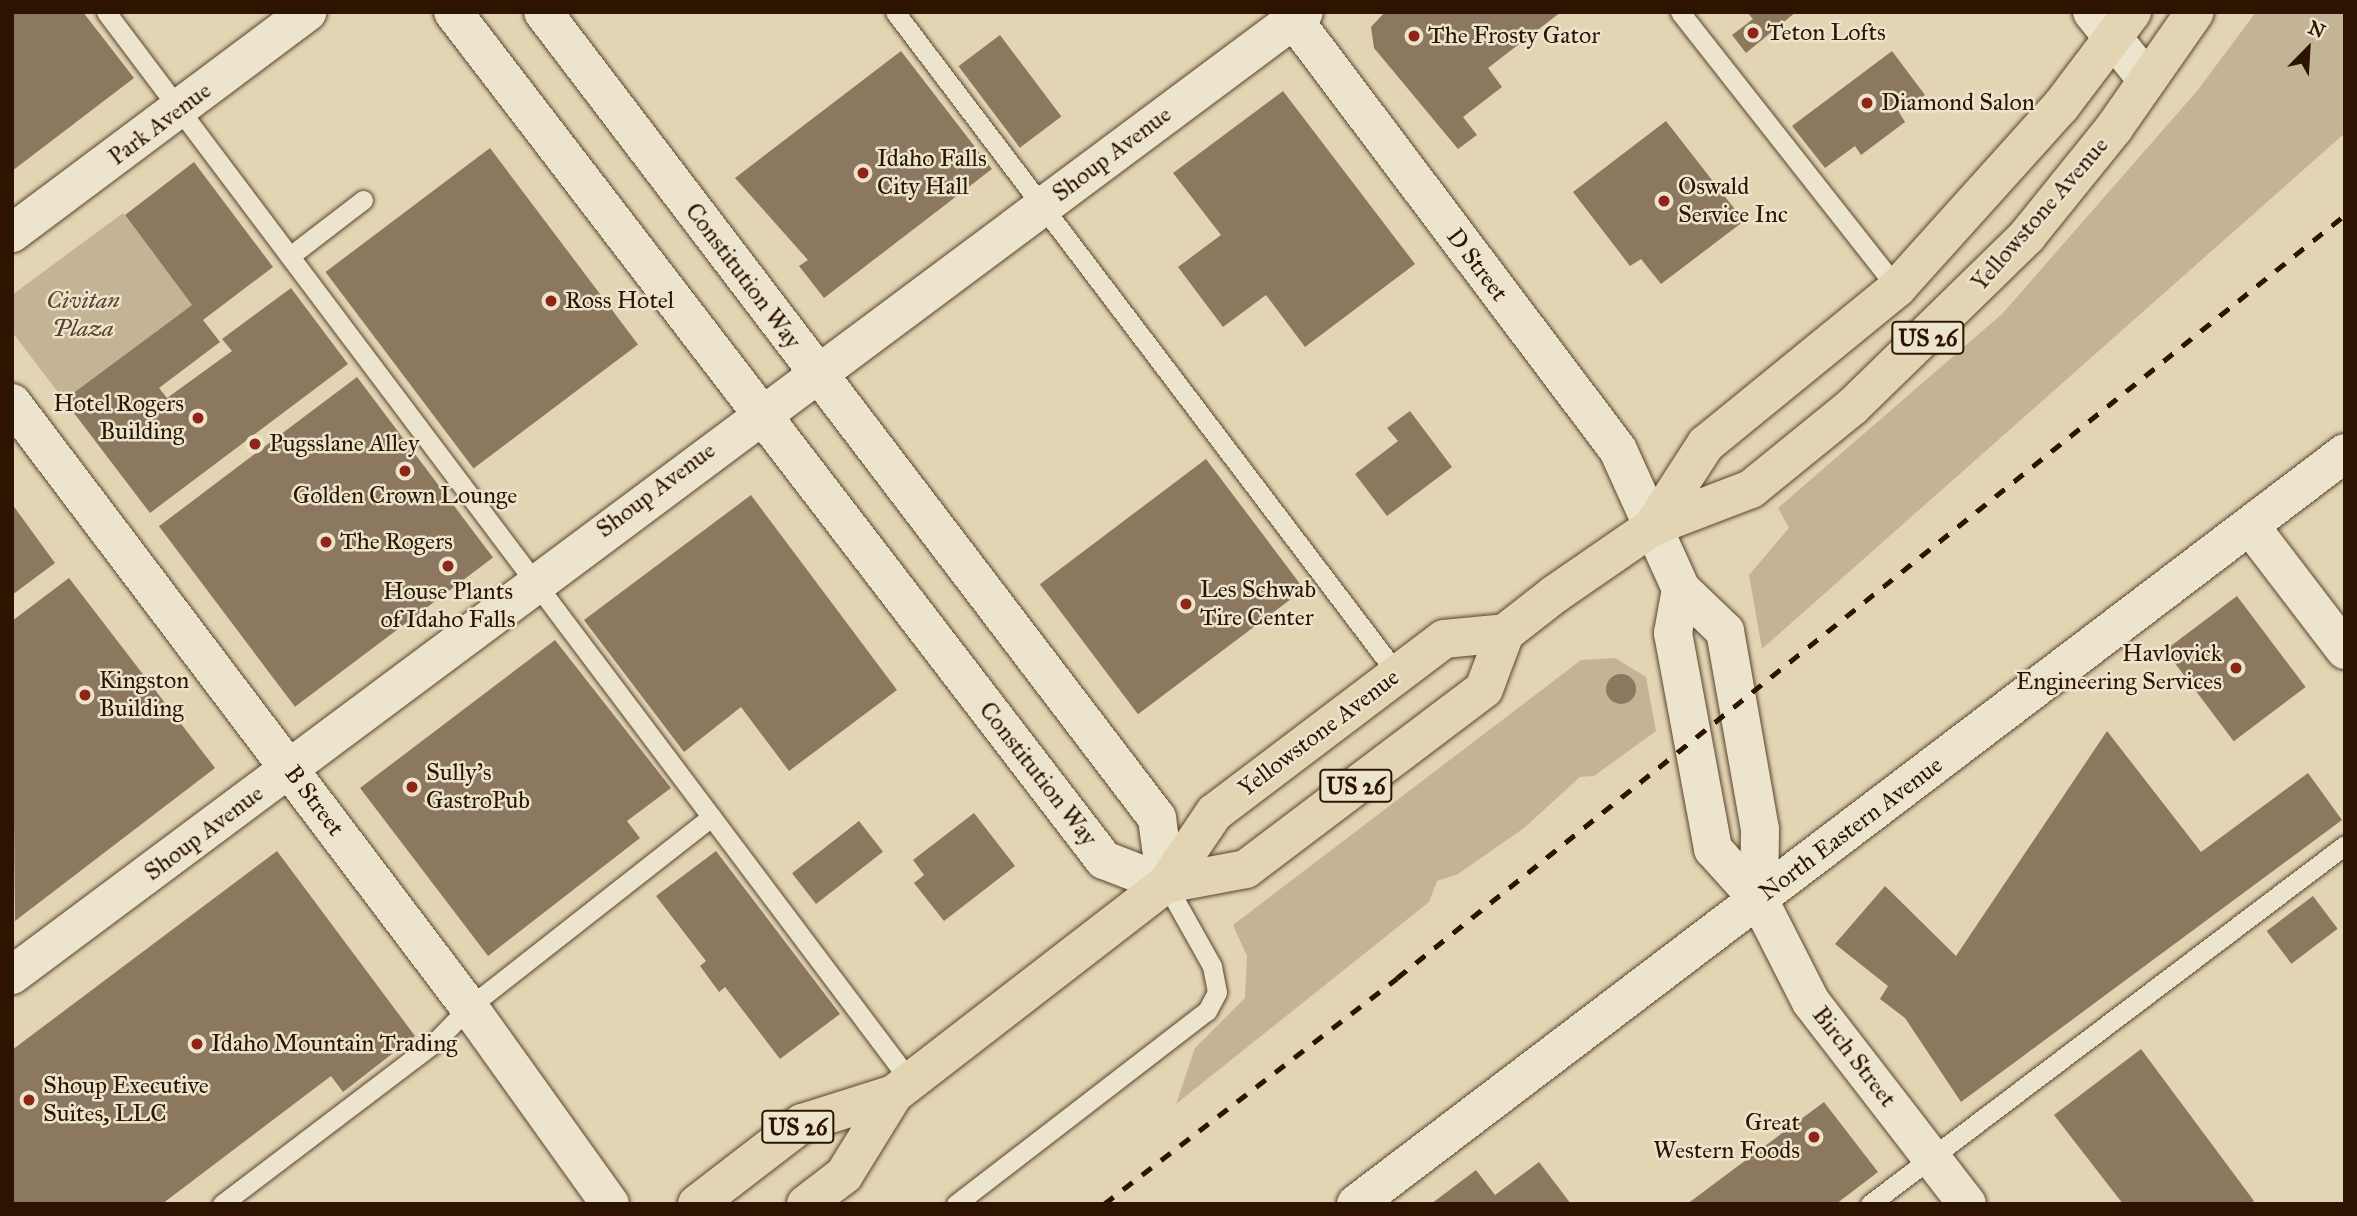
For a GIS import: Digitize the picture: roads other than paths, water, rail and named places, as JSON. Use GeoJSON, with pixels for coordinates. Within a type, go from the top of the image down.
{"type":"FeatureCollection","features":[{"type":"Feature","properties":{"kind":"highway","name":"Yellowstone Avenue"},"geometry":{"type":"LineString","coordinates":[[697,1204],[803,1123],[902,1087],[1166,884],[1214,813],[1444,639],[1505,634],[1651,527],[1751,489],[1852,407],[2027,236],[2147,80],[2195,12]]}},
{"type":"Feature","properties":{"kind":"highway","name":"Yellowstone Avenue"},"geometry":{"type":"LineString","coordinates":[[1651,527],[1706,444],[1897,288],[2112,21]]}},
{"type":"Feature","properties":{"kind":"highway","name":"Yellowstone Avenue"},"geometry":{"type":"LineString","coordinates":[[1166,884],[1246,869],[1484,689],[1505,634]]}},
{"type":"Feature","properties":{"kind":"highway","name":"Yellowstone Avenue"},"geometry":{"type":"LineString","coordinates":[[806,1204],[844,1175],[902,1087]]}},
{"type":"Feature","properties":{"kind":"street","name":"Park Avenue"},"geometry":{"type":"LineString","coordinates":[[12,233],[307,12]]}},
{"type":"Feature","properties":{"kind":"street","name":"Constitution Way"},"geometry":{"type":"LineString","coordinates":[[453,12],[761,418],[1104,860],[1166,884],[1157,818],[543,12]]}},
{"type":"Feature","properties":{"kind":"street","name":"Shoup Avenue"},"geometry":{"type":"LineString","coordinates":[[16,965],[289,769],[534,582],[820,377],[1295,15]]}},
{"type":"Feature","properties":{"kind":"street","name":"D Street"},"geometry":{"type":"LineString","coordinates":[[1295,15],[1618,450],[1651,527]]}},
{"type":"Feature","properties":{"kind":"street"},"geometry":{"type":"LineString","coordinates":[[2112,21],[2147,80]]}},
{"type":"Feature","properties":{"kind":"street","name":"B Street"},"geometry":{"type":"LineString","coordinates":[[12,403],[470,1007],[610,1204]]}},
{"type":"Feature","properties":{"kind":"street","name":"North Eastern Avenue"},"geometry":{"type":"LineString","coordinates":[[1356,1204],[2345,453]]}},
{"type":"Feature","properties":{"kind":"street","name":"Birch Street"},"geometry":{"type":"LineString","coordinates":[[1651,527],[1681,589],[1725,631],[1760,829],[1759,900]]}},
{"type":"Feature","properties":{"kind":"street"},"geometry":{"type":"LineString","coordinates":[[2251,527],[2345,650]]}},
{"type":"Feature","properties":{"kind":"street","name":"Birch Street"},"geometry":{"type":"LineString","coordinates":[[1681,589],[1673,634],[1713,849],[1759,900],[1811,1002],[1967,1204]]}},
{"type":"Feature","properties":{"kind":"lane"},"geometry":{"type":"LineString","coordinates":[[106,12],[711,817],[902,1087]]}},
{"type":"Feature","properties":{"kind":"lane"},"geometry":{"type":"LineString","coordinates":[[895,12],[1398,674]]}},
{"type":"Feature","properties":{"kind":"lane"},"geometry":{"type":"LineString","coordinates":[[1680,12],[1897,288]]}},
{"type":"Feature","properties":{"kind":"lane"},"geometry":{"type":"LineString","coordinates":[[290,256],[363,200]]}},
{"type":"Feature","properties":{"kind":"lane"},"geometry":{"type":"LineString","coordinates":[[222,1204],[434,1043],[470,1007],[711,817]]}},
{"type":"Feature","properties":{"kind":"lane"},"geometry":{"type":"LineString","coordinates":[[1870,1204],[2345,845]]}},
{"type":"Feature","properties":{"kind":"lane"},"geometry":{"type":"LineString","coordinates":[[956,1204],[1207,1011],[1217,992],[1212,966],[1166,884]]}},
{"type":"Feature","properties":{"kind":"railway"},"geometry":{"type":"LineString","coordinates":[[1104,1204],[1397,978],[2345,215]]}},
{"type":"Feature","properties":{"kind":"place","name":"Teton Lofts"},"geometry":{"type":"Point","coordinates":[1753,33]}},
{"type":"Feature","properties":{"kind":"place","name":"The Frosty Gator"},"geometry":{"type":"Point","coordinates":[1414,36]}},
{"type":"Feature","properties":{"kind":"place","name":"Diamond Salon"},"geometry":{"type":"Point","coordinates":[1867,103]}},
{"type":"Feature","properties":{"kind":"place","name":"Idaho Falls City Hall"},"geometry":{"type":"Point","coordinates":[863,173]}},
{"type":"Feature","properties":{"kind":"place","name":"Oswald Service Inc"},"geometry":{"type":"Point","coordinates":[1664,201]}},
{"type":"Feature","properties":{"kind":"place","name":"Ross Hotel"},"geometry":{"type":"Point","coordinates":[551,301]}},
{"type":"Feature","properties":{"kind":"place","name":"Hotel Rogers Building"},"geometry":{"type":"Point","coordinates":[198,418]}},
{"type":"Feature","properties":{"kind":"place","name":"Pugsslane Alley"},"geometry":{"type":"Point","coordinates":[255,444]}},
{"type":"Feature","properties":{"kind":"place","name":"Golden Crown Lounge"},"geometry":{"type":"Point","coordinates":[405,471]}},
{"type":"Feature","properties":{"kind":"place","name":"The Rogers"},"geometry":{"type":"Point","coordinates":[326,542]}},
{"type":"Feature","properties":{"kind":"place","name":"House Plants of Idaho Falls"},"geometry":{"type":"Point","coordinates":[448,566]}},
{"type":"Feature","properties":{"kind":"place","name":"Les Schwab Tire Center"},"geometry":{"type":"Point","coordinates":[1186,604]}},
{"type":"Feature","properties":{"kind":"place","name":"Havlovick Engineering Services"},"geometry":{"type":"Point","coordinates":[2236,668]}},
{"type":"Feature","properties":{"kind":"place","name":"Kingston Building"},"geometry":{"type":"Point","coordinates":[85,695]}},
{"type":"Feature","properties":{"kind":"place","name":"Sully's GastroPub"},"geometry":{"type":"Point","coordinates":[412,787]}},
{"type":"Feature","properties":{"kind":"place","name":"Idaho Mountain Trading"},"geometry":{"type":"Point","coordinates":[197,1044]}},
{"type":"Feature","properties":{"kind":"place","name":"Shoup Executive Suites, LLC"},"geometry":{"type":"Point","coordinates":[29,1100]}},
{"type":"Feature","properties":{"kind":"place","name":"Great Western Foods"},"geometry":{"type":"Point","coordinates":[1814,1137]}},
{"type":"Feature","properties":{"kind":"park label","name":"Civitan Plaza"},"geometry":{"type":"Point","coordinates":[83,315]}}]}
